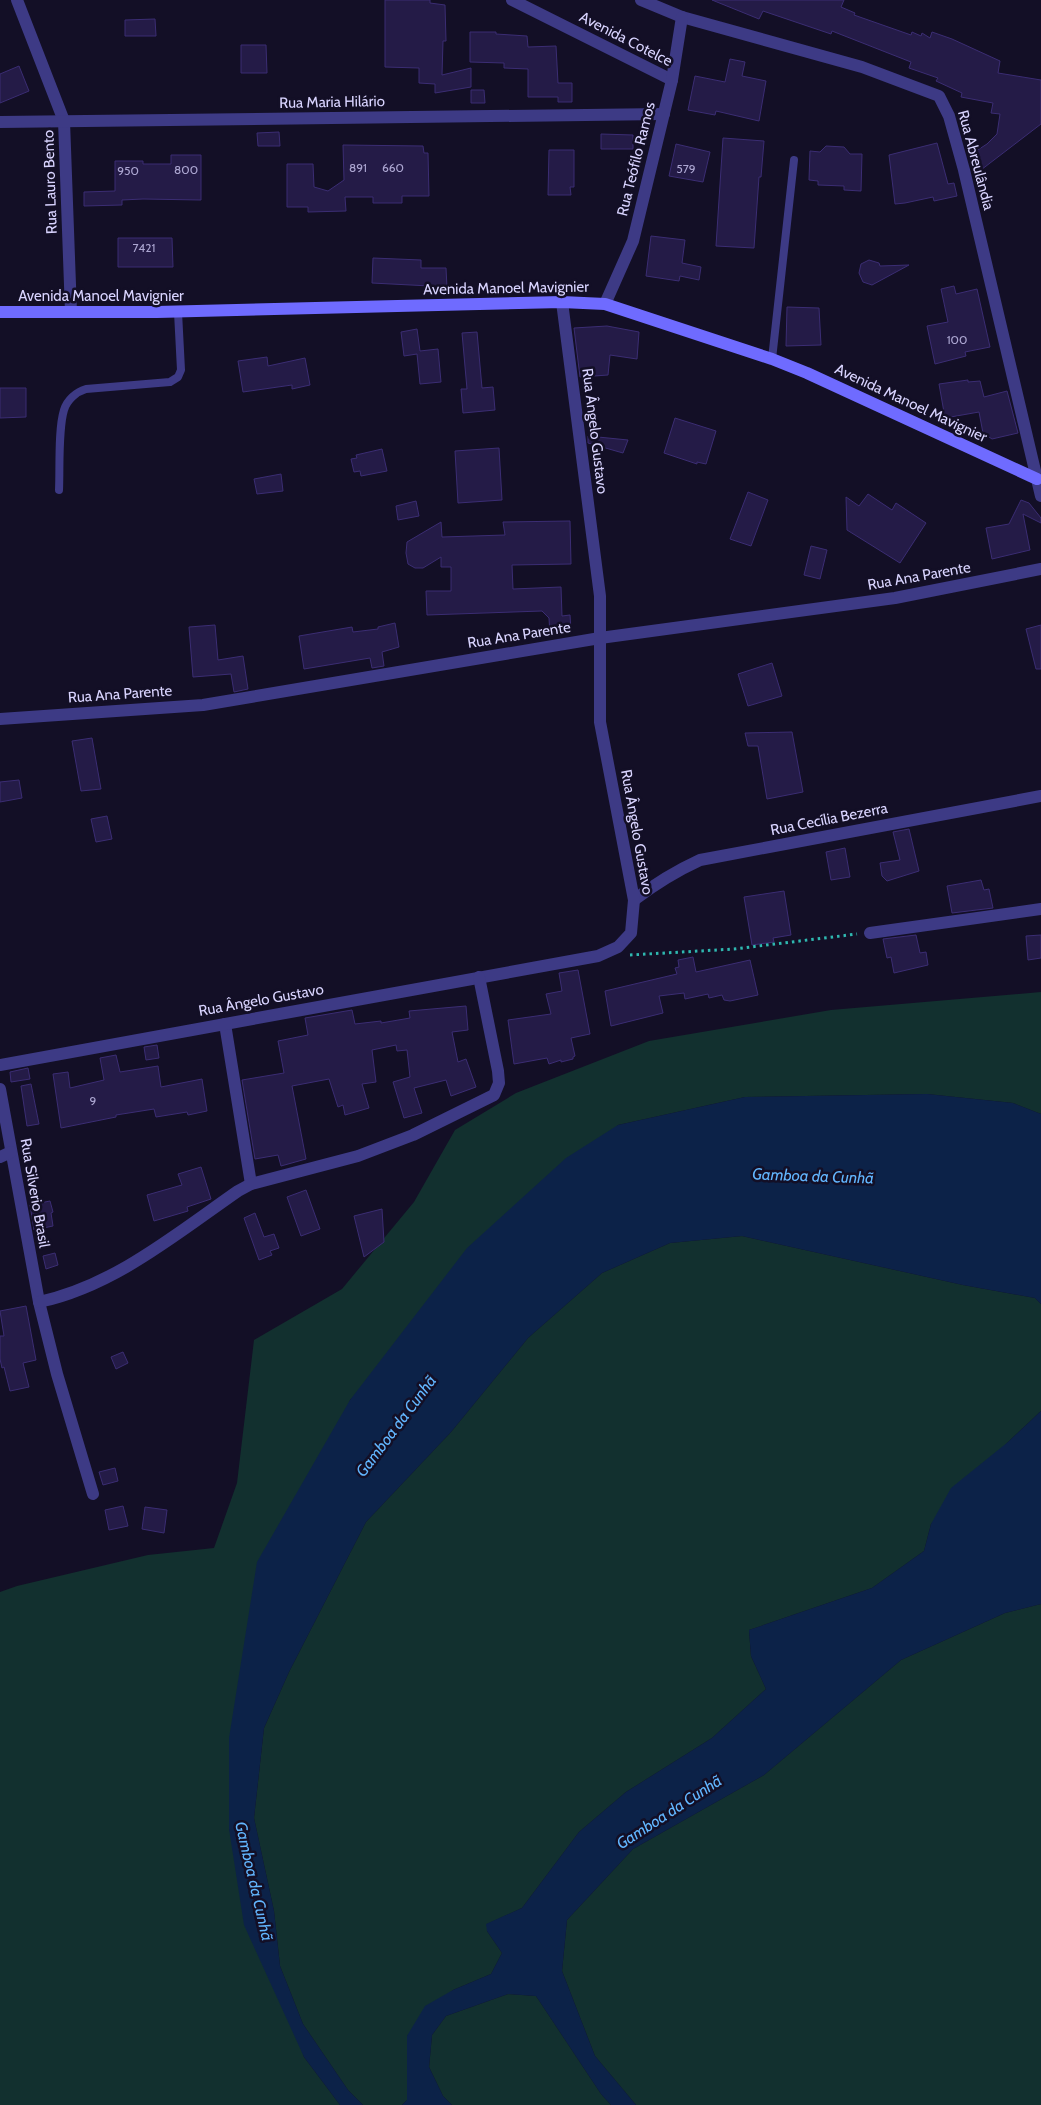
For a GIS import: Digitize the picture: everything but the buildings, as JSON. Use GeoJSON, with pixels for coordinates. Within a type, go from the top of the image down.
{"type":"FeatureCollection","features":[{"type":"Feature","properties":{"kind":"street","name":"Rua Lauro Bento"},"geometry":{"type":"LineString","coordinates":[[17,0],[64,121],[71,312]]}},
{"type":"Feature","properties":{"kind":"street","name":"Avenida Cotelce"},"geometry":{"type":"LineString","coordinates":[[512,0],[672,80]]}},
{"type":"Feature","properties":{"kind":"street"},"geometry":{"type":"LineString","coordinates":[[641,0],[682,17]]}},
{"type":"Feature","properties":{"kind":"street","name":"Rua Teófilo Ramos"},"geometry":{"type":"LineString","coordinates":[[605,304],[633,242],[672,80],[682,17]]}},
{"type":"Feature","properties":{"kind":"street","name":"Rua Abreulândia"},"geometry":{"type":"LineString","coordinates":[[682,17],[862,67],[939,96],[949,116],[964,170],[1041,496]]}},
{"type":"Feature","properties":{"kind":"street","name":"Rua Maria Hilário"},"geometry":{"type":"LineString","coordinates":[[0,122],[664,114]]}},
{"type":"Feature","properties":{"kind":"street","name":"Avenida Manoel Mavignier"},"geometry":{"type":"LineString","coordinates":[[0,312],[178,312],[562,302],[605,304],[772,359],[1037,479]]}},
{"type":"Feature","properties":{"kind":"street","name":"Rua Ângelo Gustavo"},"geometry":{"type":"LineString","coordinates":[[0,1065],[598,956],[618,946],[631,933],[634,900],[600,722],[600,596],[562,302]]}},
{"type":"Feature","properties":{"kind":"street","name":"Rua Ana Parente"},"geometry":{"type":"LineString","coordinates":[[0,719],[203,705],[600,638],[895,598],[1041,569]]}},
{"type":"Feature","properties":{"kind":"street","name":"Rua Cecília Bezerra"},"geometry":{"type":"LineString","coordinates":[[634,900],[654,885],[700,860],[1041,796]]}},
{"type":"Feature","properties":{"kind":"street"},"geometry":{"type":"LineString","coordinates":[[870,933],[1041,909]]}},
{"type":"Feature","properties":{"kind":"street"},"geometry":{"type":"LineString","coordinates":[[39,1302],[63,1297],[112,1274],[156,1249],[238,1191],[251,1184],[358,1156],[413,1135],[494,1095],[499,1084],[498,1071],[479,977]]}},
{"type":"Feature","properties":{"kind":"street"},"geometry":{"type":"LineString","coordinates":[[225,1024],[251,1184]]}},
{"type":"Feature","properties":{"kind":"street","name":"Rua Silverio Brasil"},"geometry":{"type":"LineString","coordinates":[[0,1089],[6,1154],[39,1302],[57,1374],[93,1494]]}},
{"type":"Feature","properties":{"kind":"lane"},"geometry":{"type":"LineString","coordinates":[[772,359],[794,160]]}},
{"type":"Feature","properties":{"kind":"lane"},"geometry":{"type":"LineString","coordinates":[[59,490],[60,444],[64,410],[71,398],[78,392],[86,389],[170,382],[178,377],[181,370],[178,312]]}},
{"type":"Feature","properties":{"kind":"path"},"geometry":{"type":"LineString","coordinates":[[627,955],[734,949],[870,933]]}},
{"type":"Feature","properties":{"kind":"green space"},"geometry":{"type":"Polygon","coordinates":[[[1041,992],[1041,1114],[1013,1103],[927,1094],[745,1097],[618,1125],[350,1400],[229,1829],[304,2057],[340,2105],[0,2105],[0,1592],[17,1586],[148,1555],[214,1548],[237,1483],[254,1340],[342,1289],[414,1202],[455,1130],[516,1093],[649,1041],[831,1010],[1041,992]]]}},
{"type":"Feature","properties":{"kind":"green space"},"geometry":{"type":"Polygon","coordinates":[[[742,1236],[963,1285],[1035,1298],[1041,1304],[1041,1411],[1008,1442],[931,1524],[924,1551],[872,1588],[749,1630],[751,1656],[766,1689],[712,1738],[626,1792],[579,1832],[522,1908],[487,1924],[487,1931],[502,1953],[491,1974],[453,1990],[407,2036],[407,2100],[402,2105],[363,2105],[348,2090],[303,2024],[280,1966],[274,1911],[254,1818],[264,1728],[289,1672],[366,1522],[451,1432],[528,1338],[602,1273],[670,1243],[742,1236]]]}},
{"type":"Feature","properties":{"kind":"green space"},"geometry":{"type":"Polygon","coordinates":[[[1041,1604],[1041,2105],[636,2105],[595,2056],[562,1971],[567,1920],[633,1849],[764,1775],[901,1660],[1005,1613],[1041,1604]]]}},
{"type":"Feature","properties":{"kind":"green space"},"geometry":{"type":"Polygon","coordinates":[[[508,1994],[536,1996],[601,2094],[611,2105],[452,2105],[443,2096],[429,2067],[432,2035],[446,2016],[508,1994]]]}},
{"type":"Feature","properties":{"kind":"water","name":"Gamboa da Cunhã"},"geometry":{"type":"Polygon","coordinates":[[[927,1094],[1013,1103],[1041,1114],[1041,1304],[1035,1298],[963,1285],[742,1236],[670,1243],[602,1273],[528,1338],[451,1432],[366,1522],[289,1672],[264,1728],[254,1818],[274,1911],[280,1966],[303,2024],[348,2090],[363,2105],[340,2105],[304,2057],[244,1925],[229,1829],[229,1738],[257,1562],[350,1400],[467,1248],[566,1158],[618,1125],[745,1097],[927,1094]]]}},
{"type":"Feature","properties":{"kind":"water","name":"Gamboa da Cunhã"},"geometry":{"type":"Polygon","coordinates":[[[1041,1411],[1041,1604],[1005,1613],[901,1660],[764,1775],[633,1849],[567,1920],[562,1971],[595,2056],[636,2105],[611,2105],[601,2094],[536,1996],[508,1994],[446,2016],[432,2035],[429,2067],[443,2096],[452,2105],[402,2105],[407,2100],[407,2036],[425,2006],[453,1990],[491,1974],[502,1953],[487,1931],[486,1924],[522,1908],[579,1832],[626,1792],[712,1738],[766,1689],[751,1656],[749,1630],[872,1588],[924,1551],[931,1524],[951,1488],[1008,1442],[1041,1411]]]}}]}
